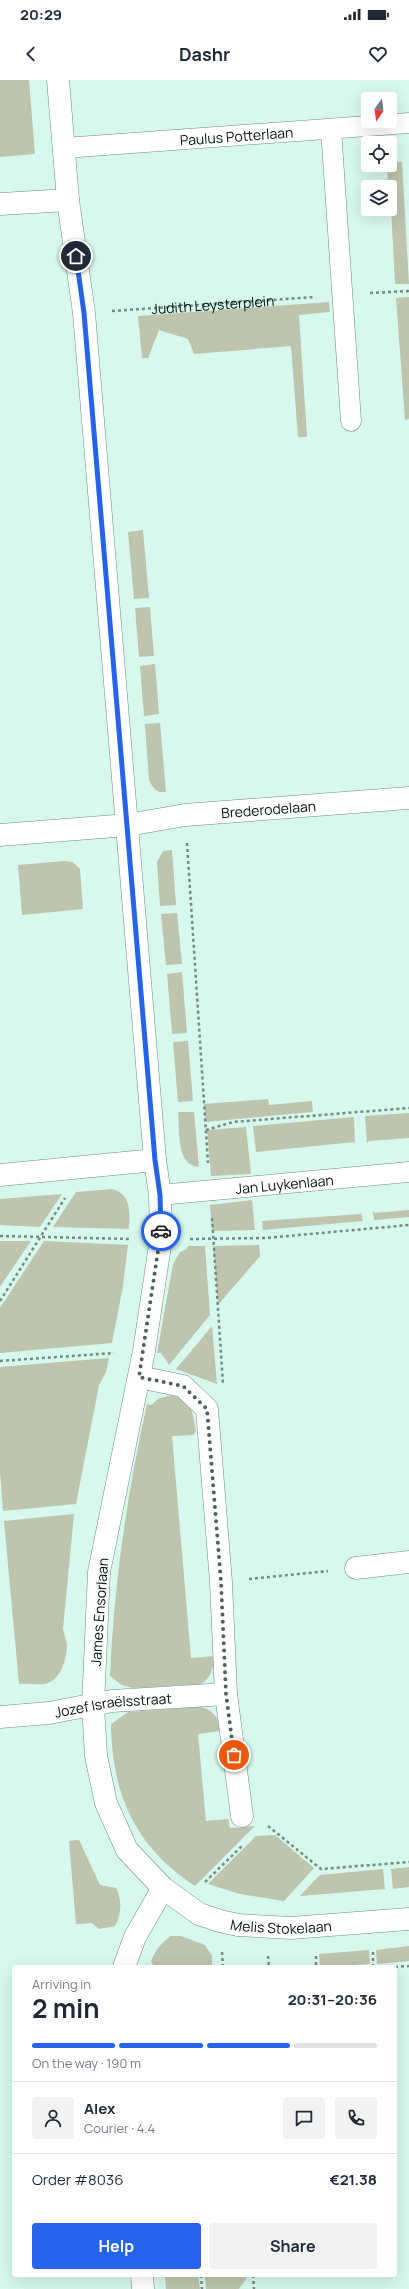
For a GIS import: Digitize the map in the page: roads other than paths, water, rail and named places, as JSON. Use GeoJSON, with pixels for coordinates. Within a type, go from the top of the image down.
{"type":"FeatureCollection","features":[{"type":"Feature","properties":{"kind":"street"},"geometry":{"type":"LineString","coordinates":[[0,1175],[155,1160],[84,313],[68,200],[58,80]]}},
{"type":"Feature","properties":{"kind":"street"},"geometry":{"type":"LineString","coordinates":[[0,204],[68,200]]}},
{"type":"Feature","properties":{"kind":"street","name":"Brederodelaan"},"geometry":{"type":"LineString","coordinates":[[0,835],[128,825],[185,815],[409,798]]}},
{"type":"Feature","properties":{"kind":"street","name":"James Ensorlaan"},"geometry":{"type":"LineString","coordinates":[[155,1160],[160,1195],[161,1239],[144,1351],[99,1572],[93,1706],[96,1756],[106,1803],[127,1850],[163,1888]]}},
{"type":"Feature","properties":{"kind":"street"},"geometry":{"type":"LineString","coordinates":[[139,1377],[183,1386],[207,1409],[221,1582],[226,1694],[242,1816]]}},
{"type":"Feature","properties":{"kind":"street"},"geometry":{"type":"LineString","coordinates":[[356,1568],[409,1562]]}},
{"type":"Feature","properties":{"kind":"street","name":"Jozef Israëlsstraat"},"geometry":{"type":"LineString","coordinates":[[0,1717],[49,1713],[93,1706],[112,1701],[226,1694]]}},
{"type":"Feature","properties":{"kind":"street"},"geometry":{"type":"LineString","coordinates":[[125,1965],[135,1937],[163,1888]]}},
{"type":"Feature","properties":{"kind":"street","name":"Melis Stokelaan"},"geometry":{"type":"LineString","coordinates":[[163,1888],[199,1914],[238,1925],[291,1928],[409,1919]]}},
{"type":"Feature","properties":{"kind":"street"},"geometry":{"type":"LineString","coordinates":[[142,2277],[143,2289]]}},
{"type":"Feature","properties":{"kind":"lane","name":"Paulus Potterlaan"},"geometry":{"type":"LineString","coordinates":[[64,148],[409,123]]}},
{"type":"Feature","properties":{"kind":"lane"},"geometry":{"type":"LineString","coordinates":[[331,129],[351,421]]}},
{"type":"Feature","properties":{"kind":"lane","name":"Jan Luykenlaan"},"geometry":{"type":"LineString","coordinates":[[160,1195],[210,1189],[409,1172]]}}]}
